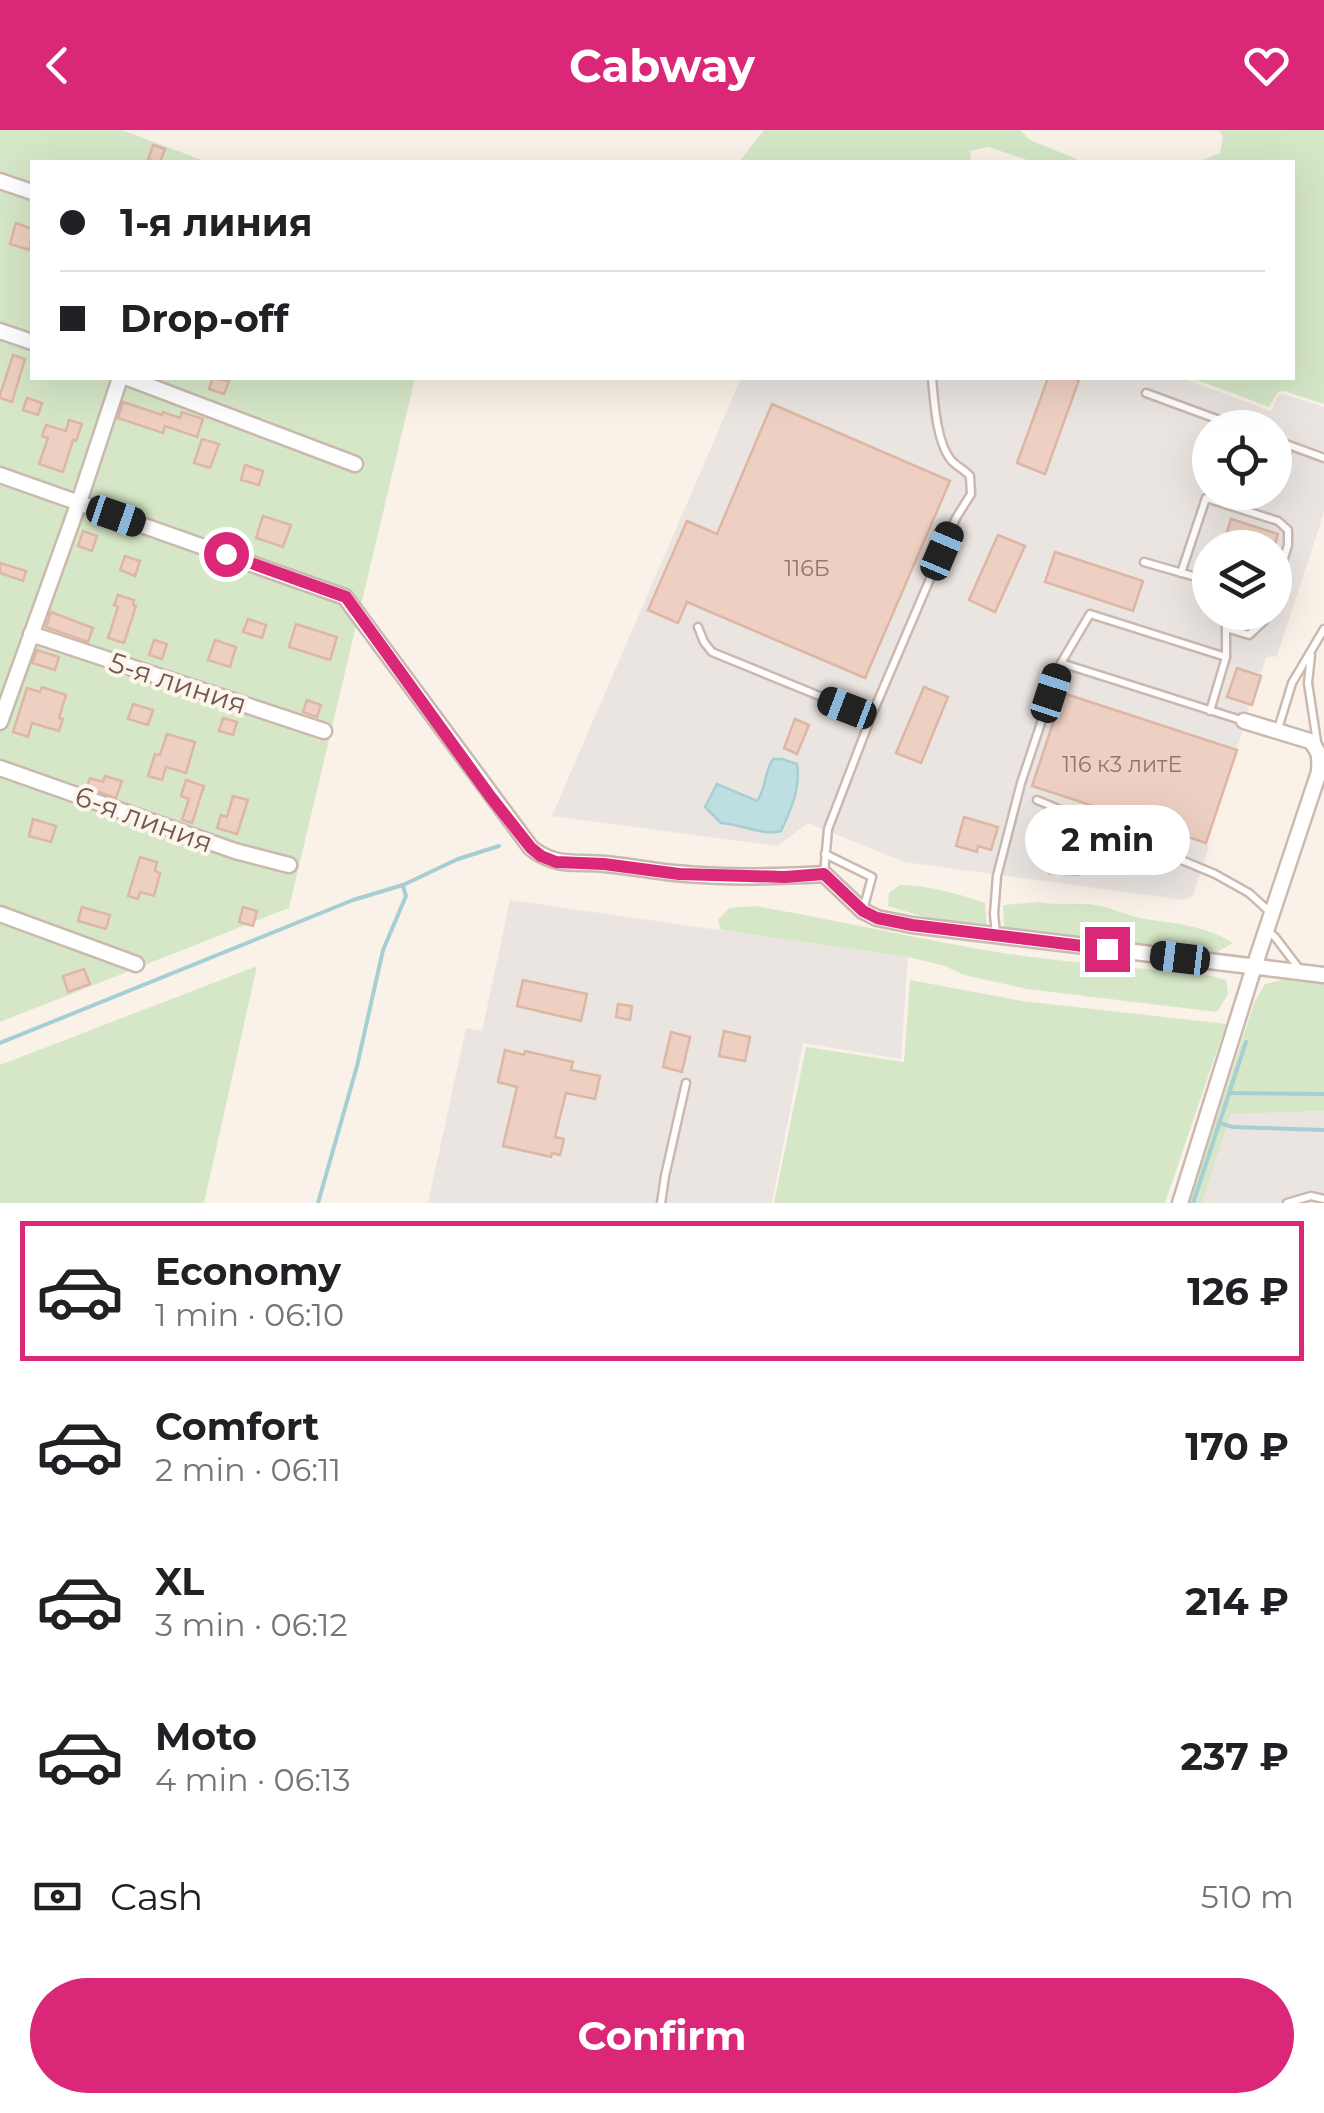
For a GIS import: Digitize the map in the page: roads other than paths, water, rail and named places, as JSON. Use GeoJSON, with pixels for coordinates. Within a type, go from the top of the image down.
{"type":"FeatureCollection","features":[{"type":"Feature","properties":{"kind":"street"},"geometry":{"type":"LineString","coordinates":[[0,181],[30,191]]}},
{"type":"Feature","properties":{"kind":"street"},"geometry":{"type":"LineString","coordinates":[[0,330],[30,341]]}},
{"type":"Feature","properties":{"kind":"street"},"geometry":{"type":"LineString","coordinates":[[0,722],[119,380]]}},
{"type":"Feature","properties":{"kind":"street"},"geometry":{"type":"LineString","coordinates":[[133,380],[355,464]]}},
{"type":"Feature","properties":{"kind":"street"},"geometry":{"type":"LineString","coordinates":[[0,474],[346,597],[531,848],[556,862],[679,874],[824,874],[863,911],[877,918],[1324,975]]}},
{"type":"Feature","properties":{"kind":"street","name":"5-я линия"},"geometry":{"type":"LineString","coordinates":[[32,634],[324,731]]}},
{"type":"Feature","properties":{"kind":"street"},"geometry":{"type":"LineString","coordinates":[[1180,1203],[1319,772],[1318,748],[1310,741],[1244,721]]}},
{"type":"Feature","properties":{"kind":"street","name":"6-я линия"},"geometry":{"type":"LineString","coordinates":[[0,768],[235,851],[289,865]]}},
{"type":"Feature","properties":{"kind":"street"},"geometry":{"type":"LineString","coordinates":[[0,914],[136,964]]}},
{"type":"Feature","properties":{"kind":"lane"},"geometry":{"type":"LineString","coordinates":[[824,874],[828,829],[871,717],[956,518],[971,494],[970,476],[945,450],[932,380]]}},
{"type":"Feature","properties":{"kind":"lane"},"geometry":{"type":"LineString","coordinates":[[1146,393],[1192,410]]}},
{"type":"Feature","properties":{"kind":"lane"},"geometry":{"type":"LineString","coordinates":[[1292,446],[1324,458]]}},
{"type":"Feature","properties":{"kind":"lane"},"geometry":{"type":"LineString","coordinates":[[1196,530],[1206,498],[1278,521],[1288,530]]}},
{"type":"Feature","properties":{"kind":"lane"},"geometry":{"type":"LineString","coordinates":[[1182,573],[1192,542]]}},
{"type":"Feature","properties":{"kind":"lane"},"geometry":{"type":"LineString","coordinates":[[1144,562],[1192,576]]}},
{"type":"Feature","properties":{"kind":"lane"},"geometry":{"type":"LineString","coordinates":[[996,936],[996,876],[1021,783],[1061,663],[1090,614],[1226,657]]}},
{"type":"Feature","properties":{"kind":"lane"},"geometry":{"type":"LineString","coordinates":[[698,627],[712,652],[871,717]]}},
{"type":"Feature","properties":{"kind":"lane"},"geometry":{"type":"LineString","coordinates":[[1278,730],[1292,683],[1324,629]]}},
{"type":"Feature","properties":{"kind":"lane"},"geometry":{"type":"LineString","coordinates":[[1210,710],[1226,657],[1226,630]]}},
{"type":"Feature","properties":{"kind":"lane"},"geometry":{"type":"LineString","coordinates":[[1311,655],[1308,684],[1318,748]]}},
{"type":"Feature","properties":{"kind":"lane"},"geometry":{"type":"LineString","coordinates":[[1061,663],[1244,721]]}},
{"type":"Feature","properties":{"kind":"lane"},"geometry":{"type":"LineString","coordinates":[[1037,800],[1215,874],[1249,893],[1272,914]]}},
{"type":"Feature","properties":{"kind":"lane"},"geometry":{"type":"LineString","coordinates":[[825,854],[872,877],[863,911]]}},
{"type":"Feature","properties":{"kind":"lane"},"geometry":{"type":"LineString","coordinates":[[1267,930],[1302,972]]}},
{"type":"Feature","properties":{"kind":"lane"},"geometry":{"type":"LineString","coordinates":[[662,1203],[664,1176],[686,1083]]}},
{"type":"Feature","properties":{"kind":"lane"},"geometry":{"type":"LineString","coordinates":[[1287,1203],[1311,1196],[1324,1198]]}},
{"type":"Feature","properties":{"kind":"water"},"geometry":{"type":"Polygon","coordinates":[[[773,759],[797,764],[798,773],[792,807],[781,831],[721,823],[705,807],[717,784],[757,801],[773,759]]]}},
{"type":"Feature","properties":{"kind":"waterway"},"geometry":{"type":"LineString","coordinates":[[0,1043],[353,900],[403,885],[458,859],[499,846]]}},
{"type":"Feature","properties":{"kind":"waterway"},"geometry":{"type":"LineString","coordinates":[[318,1203],[357,1066],[383,950],[406,896],[403,886]]}},
{"type":"Feature","properties":{"kind":"waterway"},"geometry":{"type":"LineString","coordinates":[[1193,1203],[1246,1042]]}},
{"type":"Feature","properties":{"kind":"waterway"},"geometry":{"type":"LineString","coordinates":[[1229,1093],[1324,1094]]}},
{"type":"Feature","properties":{"kind":"waterway"},"geometry":{"type":"LineString","coordinates":[[1219,1123],[1233,1127],[1324,1130]]}}]}
